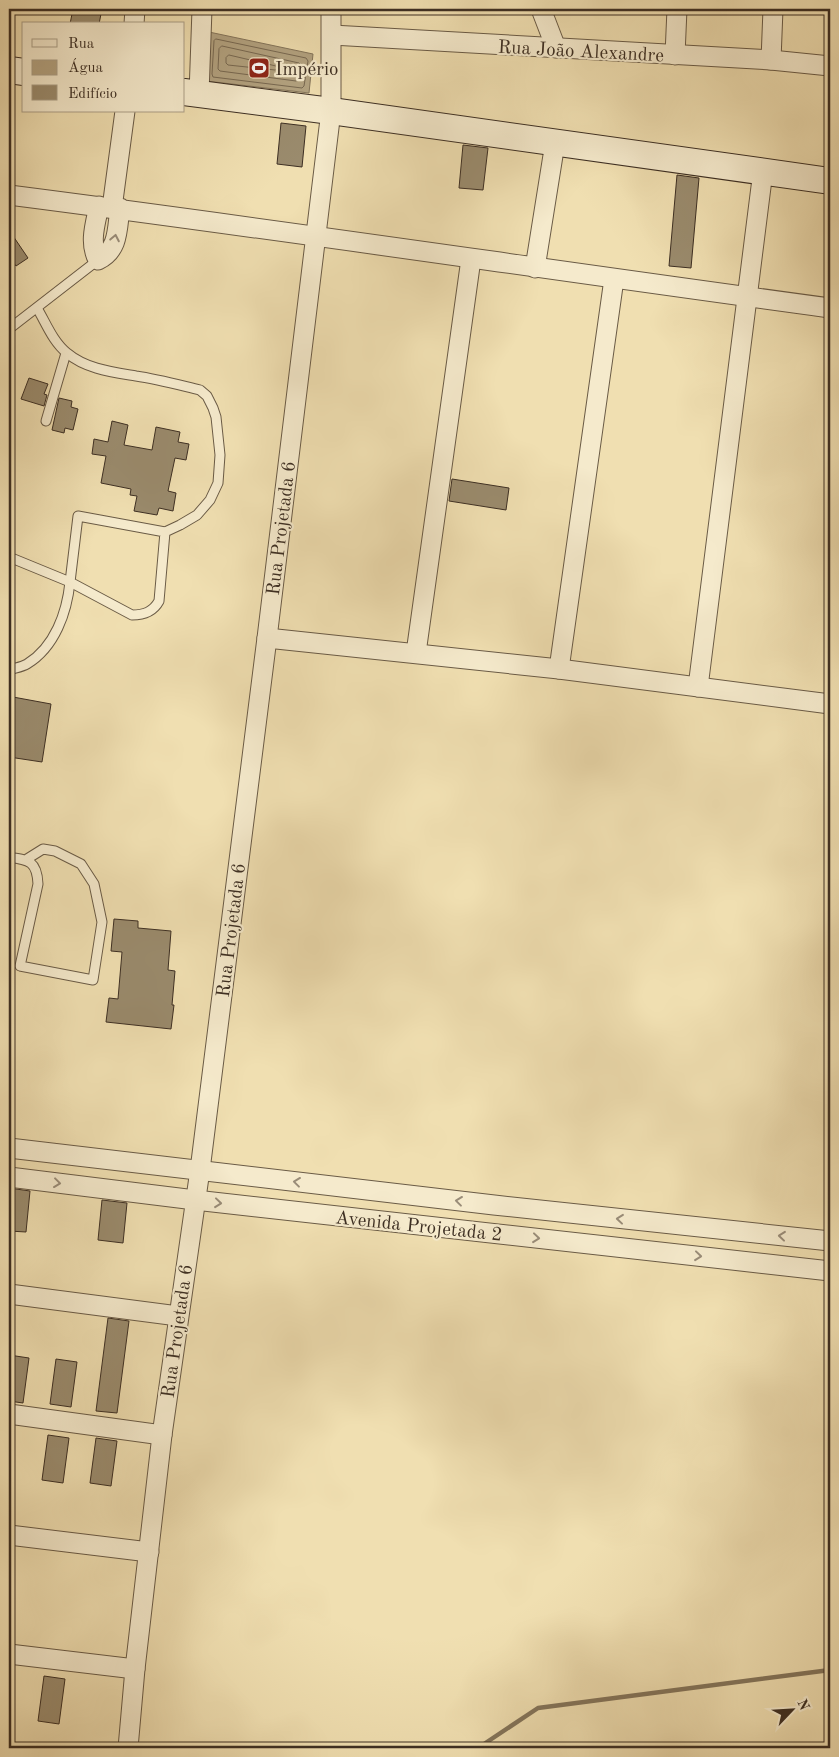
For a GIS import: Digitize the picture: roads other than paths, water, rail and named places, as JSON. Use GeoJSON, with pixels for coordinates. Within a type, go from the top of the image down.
{"type":"FeatureCollection","features":[{"type":"Feature","properties":{"kind":"street"},"geometry":{"type":"LineString","coordinates":[[134,22],[135,9]]}},
{"type":"Feature","properties":{"kind":"street"},"geometry":{"type":"LineString","coordinates":[[202,9],[191,93],[763,171],[830,182]]}},
{"type":"Feature","properties":{"kind":"street","name":"Rua Projetada 6"},"geometry":{"type":"LineString","coordinates":[[128,1748],[135,1669],[162,1435],[200,1170],[331,111],[331,9]]}},
{"type":"Feature","properties":{"kind":"street"},"geometry":{"type":"LineString","coordinates":[[541,9],[556,48]]}},
{"type":"Feature","properties":{"kind":"street"},"geometry":{"type":"LineString","coordinates":[[675,55],[677,9]]}},
{"type":"Feature","properties":{"kind":"street"},"geometry":{"type":"LineString","coordinates":[[771,60],[774,9]]}},
{"type":"Feature","properties":{"kind":"street","name":"Rua João Alexandre"},"geometry":{"type":"LineString","coordinates":[[332,35],[771,60],[830,66]]}},
{"type":"Feature","properties":{"kind":"street"},"geometry":{"type":"LineString","coordinates":[[9,70],[22,72]]}},
{"type":"Feature","properties":{"kind":"street"},"geometry":{"type":"LineString","coordinates":[[98,260],[94,252],[93,236],[110,207],[126,112]]}},
{"type":"Feature","properties":{"kind":"street"},"geometry":{"type":"LineString","coordinates":[[535,268],[555,143]]}},
{"type":"Feature","properties":{"kind":"street"},"geometry":{"type":"LineString","coordinates":[[698,687],[763,171]]}},
{"type":"Feature","properties":{"kind":"street"},"geometry":{"type":"LineString","coordinates":[[9,195],[110,207],[830,308]]}},
{"type":"Feature","properties":{"kind":"street"},"geometry":{"type":"LineString","coordinates":[[416,653],[471,258]]}},
{"type":"Feature","properties":{"kind":"street"},"geometry":{"type":"LineString","coordinates":[[559,669],[614,279]]}},
{"type":"Feature","properties":{"kind":"street"},"geometry":{"type":"LineString","coordinates":[[267,638],[559,669],[830,704]]}},
{"type":"Feature","properties":{"kind":"street","name":"Avenida Projetada 2"},"geometry":{"type":"LineString","coordinates":[[9,1148],[830,1242]]}},
{"type":"Feature","properties":{"kind":"street","name":"Avenida Projetada 2"},"geometry":{"type":"LineString","coordinates":[[9,1177],[195,1200],[830,1271]]}},
{"type":"Feature","properties":{"kind":"street"},"geometry":{"type":"LineString","coordinates":[[9,1294],[178,1316]]}},
{"type":"Feature","properties":{"kind":"street"},"geometry":{"type":"LineString","coordinates":[[9,1414],[162,1435]]}},
{"type":"Feature","properties":{"kind":"street"},"geometry":{"type":"LineString","coordinates":[[9,1535],[149,1552]]}},
{"type":"Feature","properties":{"kind":"street"},"geometry":{"type":"LineString","coordinates":[[9,1654],[135,1669]]}},
{"type":"Feature","properties":{"kind":"lane"},"geometry":{"type":"LineString","coordinates":[[9,329],[98,260]]}},
{"type":"Feature","properties":{"kind":"lane"},"geometry":{"type":"LineString","coordinates":[[9,670],[26,664],[44,650],[60,624],[68,599],[78,516],[165,532],[180,526],[197,515],[210,500],[218,483],[220,455],[216,417],[210,401],[200,390],[137,376],[117,374],[82,363],[66,353],[37,308]]}},
{"type":"Feature","properties":{"kind":"lane"},"geometry":{"type":"LineString","coordinates":[[46,421],[66,353]]}},
{"type":"Feature","properties":{"kind":"lane"},"geometry":{"type":"LineString","coordinates":[[9,557],[70,582],[132,615],[140,615],[148,613],[155,608],[159,600],[165,532]]}},
{"type":"Feature","properties":{"kind":"lane"},"geometry":{"type":"LineString","coordinates":[[9,857],[26,859],[32,863],[37,871],[38,884],[20,966],[92,980],[102,922],[91,877],[81,864],[55,851],[43,849],[26,859]]}},
{"type":"Feature","properties":{"kind":"water","name":"Império"},"geometry":{"type":"Polygon","coordinates":[[[209,32],[313,54],[309,93],[206,81],[209,32]]]}},
{"type":"Feature","properties":{"kind":"waterway"},"geometry":{"type":"LineString","coordinates":[[478,1748],[538,1708],[830,1670]]}},
{"type":"Feature","properties":{"kind":"place","name":"Império"},"geometry":{"type":"Point","coordinates":[259,68]}}]}
